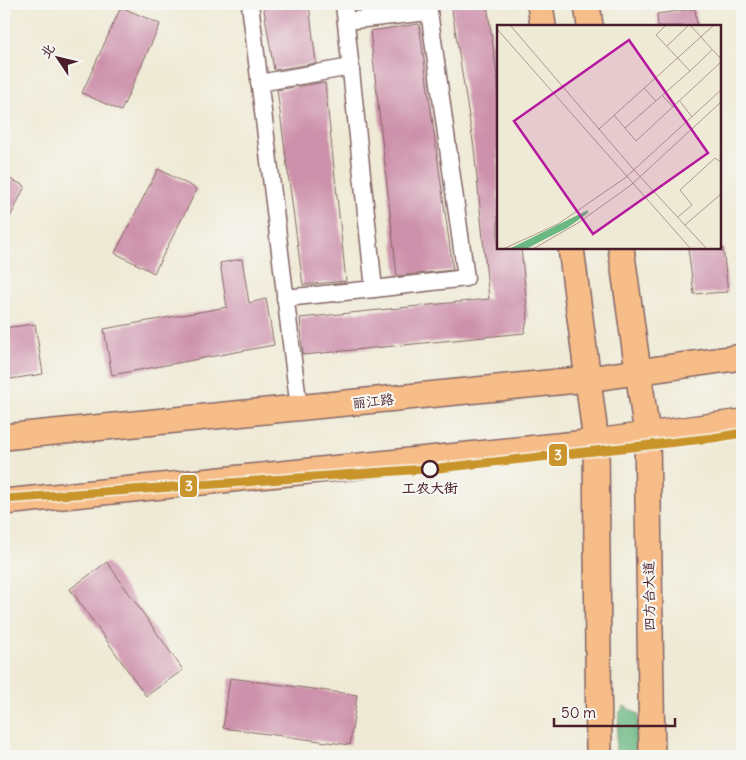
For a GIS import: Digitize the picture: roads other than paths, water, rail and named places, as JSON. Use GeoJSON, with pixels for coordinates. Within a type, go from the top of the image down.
{"type":"FeatureCollection","features":[{"type":"Feature","properties":{"kind":"main road"},"geometry":{"type":"LineString","coordinates":[[540,4],[543,25]]}},
{"type":"Feature","properties":{"kind":"main road"},"geometry":{"type":"LineString","coordinates":[[587,4],[590,25]]}},
{"type":"Feature","properties":{"kind":"main road"},"geometry":{"type":"LineString","coordinates":[[571,249],[596,442],[599,756]]}},
{"type":"Feature","properties":{"kind":"main road"},"geometry":{"type":"LineString","coordinates":[[622,249],[647,435]]}},
{"type":"Feature","properties":{"kind":"main road","name":"丽江路"},"geometry":{"type":"LineString","coordinates":[[4,437],[588,379],[742,357]]}},
{"type":"Feature","properties":{"kind":"main road"},"geometry":{"type":"LineString","coordinates":[[4,502],[596,442],[742,422]]}},
{"type":"Feature","properties":{"kind":"main road","name":"四方台大道"},"geometry":{"type":"LineString","coordinates":[[647,435],[652,756]]}},
{"type":"Feature","properties":{"kind":"street"},"geometry":{"type":"LineString","coordinates":[[250,4],[299,409]]}},
{"type":"Feature","properties":{"kind":"street"},"geometry":{"type":"LineString","coordinates":[[344,4],[374,289]]}},
{"type":"Feature","properties":{"kind":"street"},"geometry":{"type":"LineString","coordinates":[[286,298],[466,278],[428,8],[346,21]]}},
{"type":"Feature","properties":{"kind":"street"},"geometry":{"type":"LineString","coordinates":[[259,82],[351,67]]}},
{"type":"Feature","properties":{"kind":"place","name":"工农大街"},"geometry":{"type":"Point","coordinates":[430,469]}}]}
